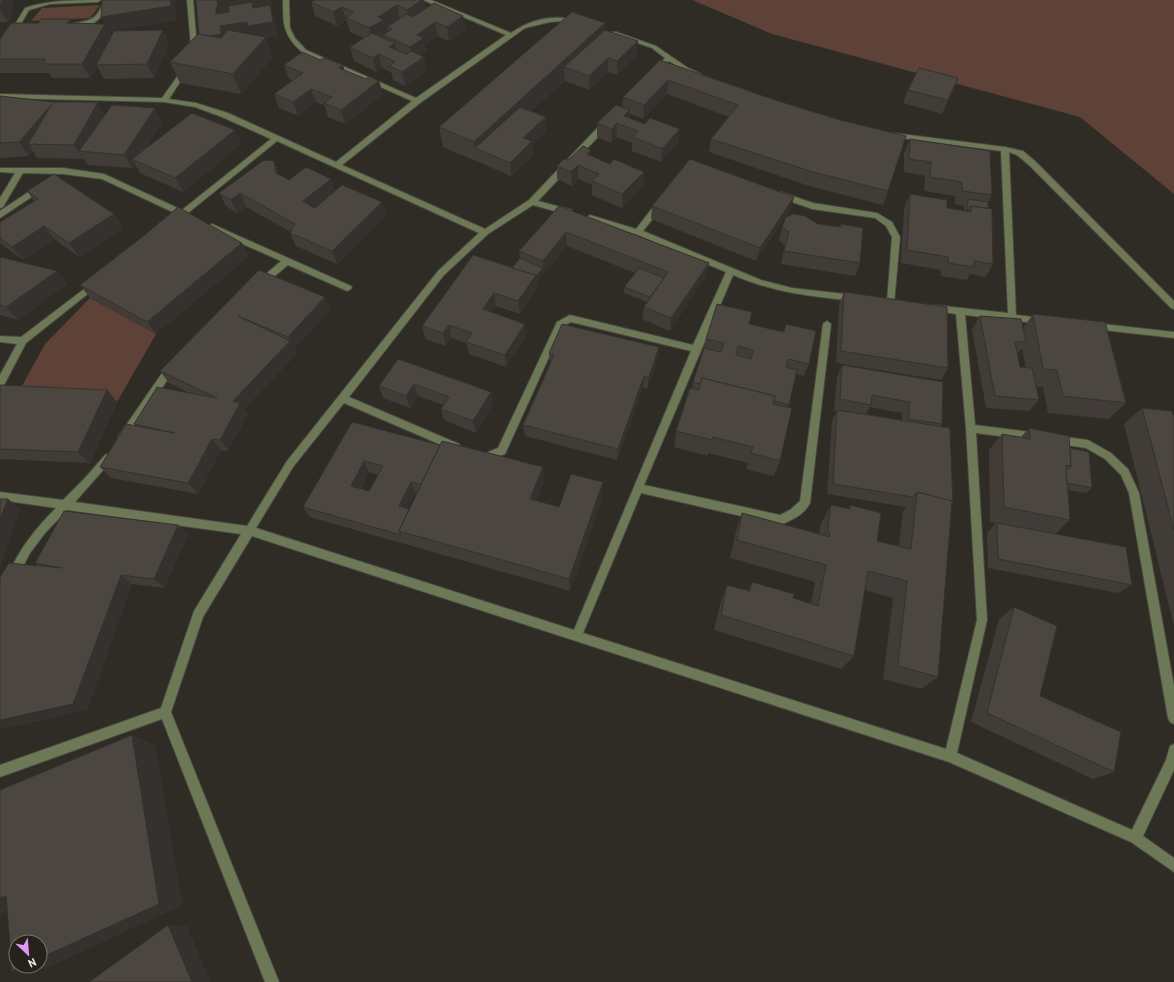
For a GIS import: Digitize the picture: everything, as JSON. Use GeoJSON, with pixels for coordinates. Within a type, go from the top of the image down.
{"type":"FeatureCollection","features":[{"type":"Feature","properties":{"kind":"street"},"geometry":{"type":"LineString","coordinates":[[0,55],[27,9],[35,4],[98,0]]}},
{"type":"Feature","properties":{"kind":"street"},"geometry":{"type":"LineString","coordinates":[[64,25],[80,25],[94,21],[103,14],[107,0]]}},
{"type":"Feature","properties":{"kind":"street"},"geometry":{"type":"LineString","coordinates":[[164,100],[191,60],[194,47],[190,0]]}},
{"type":"Feature","properties":{"kind":"street"},"geometry":{"type":"LineString","coordinates":[[286,0],[286,29],[292,41],[304,51],[417,101]]}},
{"type":"Feature","properties":{"kind":"street"},"geometry":{"type":"LineString","coordinates":[[426,0],[511,35]]}},
{"type":"Feature","properties":{"kind":"street"},"geometry":{"type":"LineString","coordinates":[[337,165],[417,101],[523,27],[539,20],[558,18],[587,24]]}},
{"type":"Feature","properties":{"kind":"street"},"geometry":{"type":"LineString","coordinates":[[19,25],[26,25]]}},
{"type":"Feature","properties":{"kind":"street"},"geometry":{"type":"LineString","coordinates":[[608,31],[654,47],[686,69],[707,78]]}},
{"type":"Feature","properties":{"kind":"street"},"geometry":{"type":"LineString","coordinates":[[653,75],[669,58]]}},
{"type":"Feature","properties":{"kind":"street"},"geometry":{"type":"LineString","coordinates":[[0,96],[164,100],[196,105],[225,115],[485,232]]}},
{"type":"Feature","properties":{"kind":"street"},"geometry":{"type":"LineString","coordinates":[[272,982],[165,712],[198,615],[290,464],[441,273],[485,232],[532,202],[614,115]]}},
{"type":"Feature","properties":{"kind":"street"},"geometry":{"type":"LineString","coordinates":[[882,132],[944,142],[1005,149],[1020,153],[1033,164],[1174,306]]}},
{"type":"Feature","properties":{"kind":"street"},"geometry":{"type":"LineString","coordinates":[[170,224],[277,138]]}},
{"type":"Feature","properties":{"kind":"street"},"geometry":{"type":"LineString","coordinates":[[1005,149],[1012,317]]}},
{"type":"Feature","properties":{"kind":"street"},"geometry":{"type":"LineString","coordinates":[[0,170],[63,171],[104,177],[182,214],[348,288]]}},
{"type":"Feature","properties":{"kind":"street"},"geometry":{"type":"LineString","coordinates":[[0,205],[20,171]]}},
{"type":"Feature","properties":{"kind":"street"},"geometry":{"type":"LineString","coordinates":[[0,215],[63,171]]}},
{"type":"Feature","properties":{"kind":"street"},"geometry":{"type":"LineString","coordinates":[[776,194],[812,206],[877,216],[886,221],[893,228],[896,237],[891,302]]}},
{"type":"Feature","properties":{"kind":"street"},"geometry":{"type":"LineString","coordinates":[[638,232],[666,197]]}},
{"type":"Feature","properties":{"kind":"street"},"geometry":{"type":"LineString","coordinates":[[532,202],[638,232],[730,272],[760,283],[792,291],[860,298]]}},
{"type":"Feature","properties":{"kind":"street"},"geometry":{"type":"LineString","coordinates":[[252,290],[287,261]]}},
{"type":"Feature","properties":{"kind":"street"},"geometry":{"type":"LineString","coordinates":[[577,635],[696,349],[730,272]]}},
{"type":"Feature","properties":{"kind":"street"},"geometry":{"type":"LineString","coordinates":[[0,384],[23,341],[103,278]]}},
{"type":"Feature","properties":{"kind":"street"},"geometry":{"type":"LineString","coordinates":[[922,306],[1051,322]]}},
{"type":"Feature","properties":{"kind":"street"},"geometry":{"type":"LineString","coordinates":[[950,756],[982,620],[971,428],[960,311]]}},
{"type":"Feature","properties":{"kind":"street"},"geometry":{"type":"LineString","coordinates":[[342,398],[471,453],[486,457],[502,451],[560,324],[570,318],[696,349]]}},
{"type":"Feature","properties":{"kind":"street"},"geometry":{"type":"LineString","coordinates":[[639,488],[780,520],[790,517],[799,511],[805,503],[826,324]]}},
{"type":"Feature","properties":{"kind":"street"},"geometry":{"type":"LineString","coordinates":[[1082,325],[1174,335]]}},
{"type":"Feature","properties":{"kind":"street"},"geometry":{"type":"LineString","coordinates":[[0,339],[23,341]]}},
{"type":"Feature","properties":{"kind":"street"},"geometry":{"type":"LineString","coordinates":[[10,582],[26,550],[41,530],[89,481],[114,449],[165,374],[179,357]]}},
{"type":"Feature","properties":{"kind":"street"},"geometry":{"type":"LineString","coordinates":[[971,428],[1088,444],[1108,456],[1125,472],[1134,493],[1174,718]]}},
{"type":"Feature","properties":{"kind":"street"},"geometry":{"type":"LineString","coordinates":[[0,496],[250,531],[950,756],[1135,838],[1174,866]]}},
{"type":"Feature","properties":{"kind":"street"},"geometry":{"type":"LineString","coordinates":[[0,771],[165,712]]}},
{"type":"Feature","properties":{"kind":"street"},"geometry":{"type":"LineString","coordinates":[[1135,838],[1172,761],[1174,750]]}},
{"type":"Feature","properties":{"kind":"shaded area"},"geometry":{"type":"Polygon","coordinates":[[[692,0],[1174,0],[1174,194],[1080,117],[772,34],[692,0]]]}},
{"type":"Feature","properties":{"kind":"shaded area"},"geometry":{"type":"Polygon","coordinates":[[[100,5],[90,18],[31,21],[42,8],[100,5]]]}},
{"type":"Feature","properties":{"kind":"shaded area"},"geometry":{"type":"Polygon","coordinates":[[[90,298],[156,334],[117,402],[16,397],[45,344],[90,298]]]}},
{"type":"Feature","properties":{"kind":"building"},"geometry":{"type":"Polygon","coordinates":[[[102,0],[171,0],[171,6],[101,17],[102,0]]]}},
{"type":"Feature","properties":{"kind":"building"},"geometry":{"type":"Polygon","coordinates":[[[196,0],[217,0],[218,7],[216,8],[216,14],[229,12],[228,6],[252,2],[253,8],[270,5],[273,22],[248,26],[247,22],[220,26],[221,34],[210,36],[199,34],[196,0]]]}},
{"type":"Feature","properties":{"kind":"building"},"geometry":{"type":"Polygon","coordinates":[[[314,0],[422,0],[407,10],[397,5],[378,17],[384,20],[369,28],[346,18],[354,12],[342,7],[333,12],[311,2],[314,0]]]}},
{"type":"Feature","properties":{"kind":"building"},"geometry":{"type":"Polygon","coordinates":[[[434,3],[463,16],[447,27],[435,22],[417,35],[424,38],[410,47],[383,35],[392,29],[387,27],[407,14],[413,17],[434,3]]]}},
{"type":"Feature","properties":{"kind":"building"},"geometry":{"type":"Polygon","coordinates":[[[572,12],[605,23],[474,142],[439,127],[572,12]]]}},
{"type":"Feature","properties":{"kind":"building"},"geometry":{"type":"Polygon","coordinates":[[[41,19],[70,19],[67,23],[105,24],[82,64],[43,64],[45,59],[0,59],[0,39],[11,23],[39,23],[41,19]]]}},
{"type":"Feature","properties":{"kind":"building"},"geometry":{"type":"Polygon","coordinates":[[[163,30],[147,64],[96,65],[114,31],[163,30]]]}},
{"type":"Feature","properties":{"kind":"building"},"geometry":{"type":"Polygon","coordinates":[[[228,30],[266,37],[233,74],[170,62],[198,34],[221,38],[228,30]]]}},
{"type":"Feature","properties":{"kind":"building"},"geometry":{"type":"Polygon","coordinates":[[[605,30],[638,41],[617,61],[608,58],[589,76],[564,67],[605,30]]]}},
{"type":"Feature","properties":{"kind":"building"},"geometry":{"type":"Polygon","coordinates":[[[372,33],[395,43],[389,47],[406,54],[411,51],[424,57],[402,72],[389,66],[395,62],[379,54],[373,58],[350,47],[372,33]]]}},
{"type":"Feature","properties":{"kind":"building"},"geometry":{"type":"Polygon","coordinates":[[[302,52],[320,60],[324,58],[343,65],[339,68],[366,79],[369,76],[379,81],[341,110],[324,103],[332,97],[311,89],[293,102],[274,94],[303,73],[284,65],[302,52]]]}},
{"type":"Feature","properties":{"kind":"building"},"geometry":{"type":"Polygon","coordinates":[[[660,60],[778,101],[840,120],[906,136],[888,191],[813,172],[711,139],[738,105],[668,80],[644,105],[623,97],[660,60]]]}},
{"type":"Feature","properties":{"kind":"building"},"geometry":{"type":"Polygon","coordinates":[[[919,68],[958,78],[948,100],[908,90],[919,68]]]}},
{"type":"Feature","properties":{"kind":"building"},"geometry":{"type":"Polygon","coordinates":[[[0,96],[54,102],[98,102],[74,145],[28,144],[52,104],[19,142],[0,143],[0,96]]]}},
{"type":"Feature","properties":{"kind":"building"},"geometry":{"type":"Polygon","coordinates":[[[112,105],[155,108],[124,155],[79,151],[112,105]]]}},
{"type":"Feature","properties":{"kind":"building"},"geometry":{"type":"Polygon","coordinates":[[[616,105],[630,110],[624,116],[645,124],[650,118],[680,129],[662,149],[633,137],[638,131],[617,123],[612,129],[597,123],[616,105]]]}},
{"type":"Feature","properties":{"kind":"building"},"geometry":{"type":"Polygon","coordinates":[[[520,107],[546,117],[523,138],[532,141],[510,163],[475,148],[520,107]]]}},
{"type":"Feature","properties":{"kind":"building"},"geometry":{"type":"Polygon","coordinates":[[[192,113],[235,130],[175,178],[132,159],[192,113]]]}},
{"type":"Feature","properties":{"kind":"building"},"geometry":{"type":"Polygon","coordinates":[[[910,139],[990,151],[992,195],[962,191],[962,182],[930,177],[931,162],[909,159],[910,139]]]}},
{"type":"Feature","properties":{"kind":"building"},"geometry":{"type":"Polygon","coordinates":[[[583,146],[591,150],[587,154],[610,164],[614,159],[644,172],[622,194],[592,181],[599,174],[578,165],[571,172],[557,166],[564,159],[568,160],[583,146]]]}},
{"type":"Feature","properties":{"kind":"building"},"geometry":{"type":"Polygon","coordinates":[[[690,159],[794,197],[760,248],[652,206],[690,159]]]}},
{"type":"Feature","properties":{"kind":"building"},"geometry":{"type":"Polygon","coordinates":[[[264,160],[274,161],[276,173],[289,180],[306,167],[331,179],[303,201],[315,208],[342,185],[382,202],[332,251],[290,233],[295,224],[240,193],[231,200],[219,193],[264,160]]]}},
{"type":"Feature","properties":{"kind":"building"},"geometry":{"type":"Polygon","coordinates":[[[54,174],[114,214],[69,243],[44,226],[12,247],[0,238],[0,222],[38,199],[27,191],[54,174]]]}},
{"type":"Feature","properties":{"kind":"building"},"geometry":{"type":"Polygon","coordinates":[[[910,194],[947,200],[947,208],[971,212],[971,206],[992,209],[993,264],[974,261],[974,267],[948,263],[948,257],[907,250],[910,194]]]}},
{"type":"Feature","properties":{"kind":"building"},"geometry":{"type":"Polygon","coordinates":[[[968,199],[988,202],[988,208],[971,206],[967,212],[968,199]]]}},
{"type":"Feature","properties":{"kind":"building"},"geometry":{"type":"Polygon","coordinates":[[[559,206],[709,263],[671,318],[644,307],[668,272],[566,232],[543,261],[519,251],[559,206]]]}},
{"type":"Feature","properties":{"kind":"building"},"geometry":{"type":"Polygon","coordinates":[[[178,207],[242,243],[147,322],[80,285],[146,234],[178,207]]]}},
{"type":"Feature","properties":{"kind":"building"},"geometry":{"type":"Polygon","coordinates":[[[794,214],[805,216],[818,224],[841,227],[841,224],[863,228],[860,263],[784,251],[789,232],[782,227],[786,217],[794,214]]]}},
{"type":"Feature","properties":{"kind":"building"},"geometry":{"type":"Polygon","coordinates":[[[473,255],[536,275],[518,301],[494,293],[483,309],[525,324],[505,355],[466,342],[472,333],[449,325],[443,333],[422,326],[473,255]]]}},
{"type":"Feature","properties":{"kind":"building"},"geometry":{"type":"Polygon","coordinates":[[[0,257],[57,271],[6,307],[0,305],[0,257]]]}},
{"type":"Feature","properties":{"kind":"building"},"geometry":{"type":"Polygon","coordinates":[[[520,258],[543,268],[536,276],[512,268],[520,258]]]}},
{"type":"Feature","properties":{"kind":"building"},"geometry":{"type":"Polygon","coordinates":[[[639,268],[664,278],[650,297],[624,287],[639,268]]]}},
{"type":"Feature","properties":{"kind":"building"},"geometry":{"type":"Polygon","coordinates":[[[259,270],[325,297],[288,337],[238,316],[290,341],[233,401],[240,403],[220,440],[212,439],[188,483],[100,467],[126,424],[174,433],[134,424],[157,387],[217,398],[160,371],[259,270]]]}},
{"type":"Feature","properties":{"kind":"building"},"geometry":{"type":"Polygon","coordinates":[[[844,292],[947,307],[948,368],[841,351],[844,292]]]}},
{"type":"Feature","properties":{"kind":"building"},"geometry":{"type":"Polygon","coordinates":[[[717,304],[752,312],[749,324],[784,332],[786,324],[816,331],[809,364],[788,359],[786,367],[797,370],[789,405],[774,401],[775,396],[702,378],[701,384],[693,382],[704,348],[721,352],[724,343],[706,339],[717,304]],[[738,346],[736,355],[751,359],[753,350],[738,346]]]}},
{"type":"Feature","properties":{"kind":"building"},"geometry":{"type":"Polygon","coordinates":[[[1033,314],[1105,322],[1126,403],[1063,396],[1057,370],[1043,369],[1033,314]]]}},
{"type":"Feature","properties":{"kind":"building"},"geometry":{"type":"Polygon","coordinates":[[[980,316],[1021,319],[1026,342],[1015,342],[1020,367],[1032,368],[1039,400],[995,396],[980,316]]]}},
{"type":"Feature","properties":{"kind":"building"},"geometry":{"type":"Polygon","coordinates":[[[562,324],[659,347],[649,377],[644,376],[618,449],[523,425],[554,355],[549,353],[562,324]]]}},
{"type":"Feature","properties":{"kind":"building"},"geometry":{"type":"Polygon","coordinates":[[[398,359],[491,392],[473,421],[441,409],[449,397],[414,384],[406,396],[379,386],[398,359]]]}},
{"type":"Feature","properties":{"kind":"building"},"geometry":{"type":"Polygon","coordinates":[[[842,365],[943,382],[942,424],[909,419],[909,402],[872,395],[871,405],[840,399],[842,365]]]}},
{"type":"Feature","properties":{"kind":"building"},"geometry":{"type":"Polygon","coordinates":[[[702,378],[775,396],[773,404],[792,408],[780,461],[751,453],[753,447],[713,437],[712,440],[676,431],[690,388],[699,390],[702,378]]]}},
{"type":"Feature","properties":{"kind":"building"},"geometry":{"type":"Polygon","coordinates":[[[0,385],[107,390],[78,452],[0,449],[0,385]]]}},
{"type":"Feature","properties":{"kind":"building"},"geometry":{"type":"Polygon","coordinates":[[[1142,408],[1172,411],[1174,415],[1174,530],[1142,408]]]}},
{"type":"Feature","properties":{"kind":"building"},"geometry":{"type":"Polygon","coordinates":[[[837,410],[950,428],[953,504],[951,503],[952,501],[917,492],[913,497],[833,484],[837,410]]]}},
{"type":"Feature","properties":{"kind":"building"},"geometry":{"type":"Polygon","coordinates":[[[352,422],[440,445],[421,484],[411,482],[399,506],[409,509],[399,531],[401,535],[303,507],[352,422]],[[364,461],[351,486],[369,491],[383,466],[364,461]]]}},
{"type":"Feature","properties":{"kind":"building"},"geometry":{"type":"Polygon","coordinates":[[[1029,428],[1069,436],[1071,466],[1066,465],[1070,520],[1004,507],[1002,434],[1030,439],[1029,428]]]}},
{"type":"Feature","properties":{"kind":"building"},"geometry":{"type":"Polygon","coordinates":[[[442,441],[543,467],[530,499],[559,507],[571,474],[603,482],[569,579],[399,531],[442,441]]]}},
{"type":"Feature","properties":{"kind":"building"},"geometry":{"type":"Polygon","coordinates":[[[1070,448],[1089,452],[1092,488],[1067,483],[1066,471],[1071,466],[1070,448]]]}},
{"type":"Feature","properties":{"kind":"building"},"geometry":{"type":"Polygon","coordinates":[[[917,492],[952,501],[938,677],[898,666],[907,581],[868,571],[854,656],[721,615],[727,585],[750,591],[752,582],[794,594],[793,598],[818,606],[826,565],[737,540],[742,513],[830,537],[828,528],[831,505],[850,509],[850,505],[881,513],[877,541],[911,549],[917,492]]]}},
{"type":"Feature","properties":{"kind":"building"},"geometry":{"type":"Polygon","coordinates":[[[0,499],[8,499],[0,519],[0,499]]]}},
{"type":"Feature","properties":{"kind":"building"},"geometry":{"type":"Polygon","coordinates":[[[64,511],[178,525],[154,579],[121,575],[73,704],[0,720],[0,577],[9,563],[62,568],[35,563],[64,511]]]}},
{"type":"Feature","properties":{"kind":"building"},"geometry":{"type":"Polygon","coordinates":[[[997,523],[1126,547],[1132,585],[998,559],[997,523]]]}},
{"type":"Feature","properties":{"kind":"building"},"geometry":{"type":"Polygon","coordinates":[[[1014,607],[1057,626],[1040,696],[1121,732],[1114,772],[987,713],[1014,607]]]}},
{"type":"Feature","properties":{"kind":"building"},"geometry":{"type":"Polygon","coordinates":[[[132,735],[159,904],[48,954],[48,934],[9,934],[6,896],[0,898],[0,790],[132,735]]]}},
{"type":"Feature","properties":{"kind":"building"},"geometry":{"type":"Polygon","coordinates":[[[168,925],[192,982],[89,982],[168,925]]]}}]}
